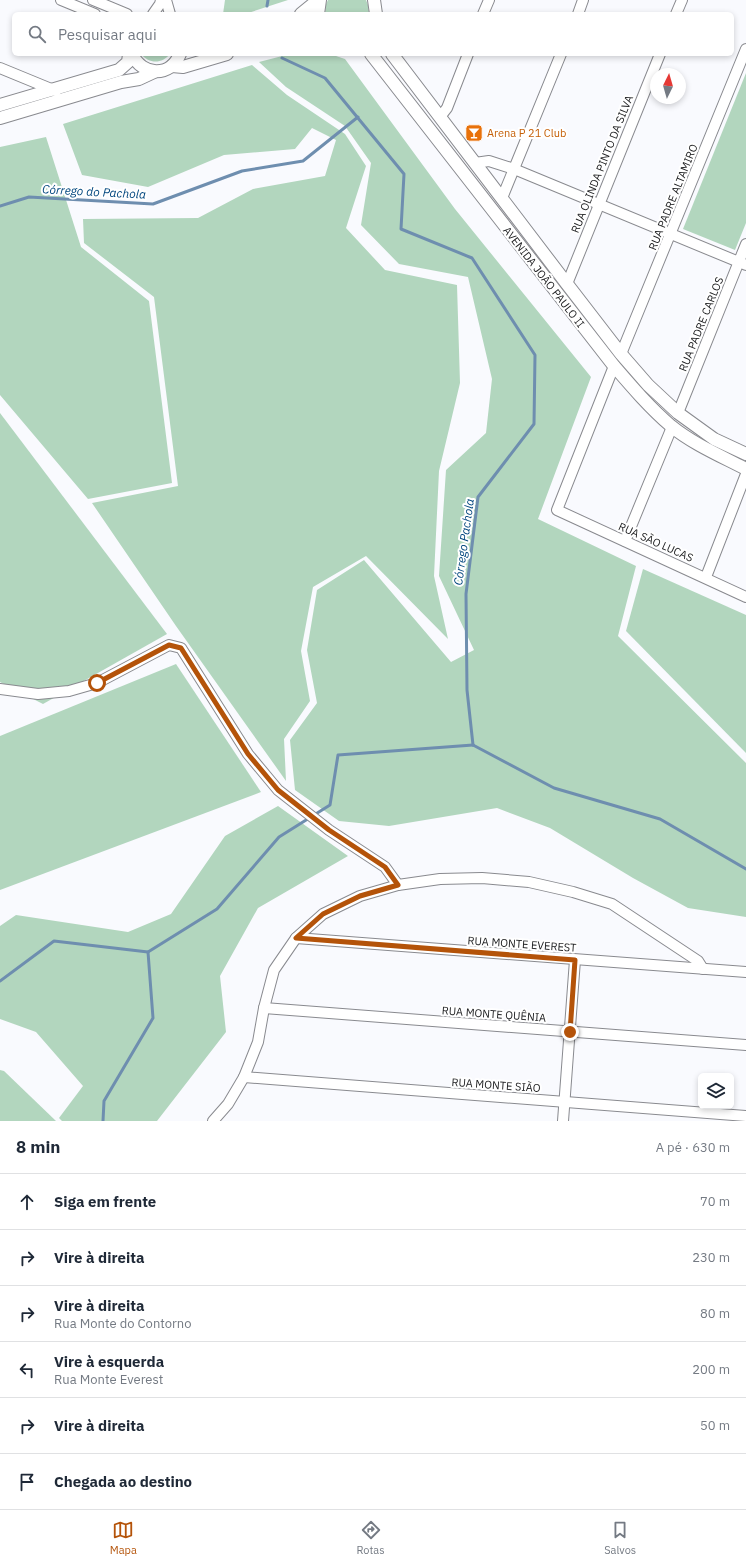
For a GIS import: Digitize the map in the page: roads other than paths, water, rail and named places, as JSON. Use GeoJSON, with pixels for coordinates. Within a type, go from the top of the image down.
{"type":"FeatureCollection","features":[{"type":"Feature","properties":{"kind":"street"},"geometry":{"type":"LineString","coordinates":[[61,0],[90,12]]}},
{"type":"Feature","properties":{"kind":"street"},"geometry":{"type":"LineString","coordinates":[[93,0],[122,12]]}},
{"type":"Feature","properties":{"kind":"street"},"geometry":{"type":"LineString","coordinates":[[154,12],[161,0]]}},
{"type":"Feature","properties":{"kind":"street"},"geometry":{"type":"LineString","coordinates":[[166,0],[169,12]]}},
{"type":"Feature","properties":{"kind":"street"},"geometry":{"type":"LineString","coordinates":[[304,12],[319,0]]}},
{"type":"Feature","properties":{"kind":"street"},"geometry":{"type":"LineString","coordinates":[[318,12],[319,0]]}},
{"type":"Feature","properties":{"kind":"street"},"geometry":{"type":"LineString","coordinates":[[484,12],[489,0]]}},
{"type":"Feature","properties":{"kind":"street"},"geometry":{"type":"LineString","coordinates":[[579,12],[583,0]]}},
{"type":"Feature","properties":{"kind":"street"},"geometry":{"type":"LineString","coordinates":[[677,12],[682,0]]}},
{"type":"Feature","properties":{"kind":"street","name":"RUA PADRE ALTAMIRO"},"geometry":{"type":"LineString","coordinates":[[621,354],[746,49]]}},
{"type":"Feature","properties":{"kind":"street"},"geometry":{"type":"LineString","coordinates":[[0,105],[119,70],[128,62],[130,56]]}},
{"type":"Feature","properties":{"kind":"street"},"geometry":{"type":"LineString","coordinates":[[132,56],[140,66],[154,72]]}},
{"type":"Feature","properties":{"kind":"street"},"geometry":{"type":"LineString","coordinates":[[172,66],[179,56]]}},
{"type":"Feature","properties":{"kind":"street"},"geometry":{"type":"LineString","coordinates":[[0,118],[72,96],[139,79],[172,66],[183,67],[220,56]]}},
{"type":"Feature","properties":{"kind":"street","name":"AVENIDA JOÃO PAULO II"},"geometry":{"type":"LineString","coordinates":[[372,56],[640,398],[672,427],[708,449],[746,469]]}},
{"type":"Feature","properties":{"kind":"street","name":"AVENIDA JOÃO PAULO II"},"geometry":{"type":"LineString","coordinates":[[394,56],[566,284],[621,354],[648,385],[678,413],[714,438],[746,454]]}},
{"type":"Feature","properties":{"kind":"street"},"geometry":{"type":"LineString","coordinates":[[440,117],[447,108],[467,56]]}},
{"type":"Feature","properties":{"kind":"street"},"geometry":{"type":"LineString","coordinates":[[502,198],[560,56]]}},
{"type":"Feature","properties":{"kind":"street","name":"RUA OLINDA PINTO DA SILVA"},"geometry":{"type":"LineString","coordinates":[[566,284],[659,56]]}},
{"type":"Feature","properties":{"kind":"street"},"geometry":{"type":"LineString","coordinates":[[0,68],[52,90],[72,96]]}},
{"type":"Feature","properties":{"kind":"street"},"geometry":{"type":"LineString","coordinates":[[463,173],[475,163],[489,160],[742,263]]}},
{"type":"Feature","properties":{"kind":"street","name":"RUA PADRE CARLOS"},"geometry":{"type":"LineString","coordinates":[[678,413],[742,263],[746,244]]}},
{"type":"Feature","properties":{"kind":"street"},"geometry":{"type":"LineString","coordinates":[[614,366],[621,354]]}},
{"type":"Feature","properties":{"kind":"street","name":"RUA SÃO LUCAS"},"geometry":{"type":"LineString","coordinates":[[614,366],[557,510],[746,596]]}},
{"type":"Feature","properties":{"kind":"street"},"geometry":{"type":"LineString","coordinates":[[625,541],[672,427]]}},
{"type":"Feature","properties":{"kind":"street"},"geometry":{"type":"LineString","coordinates":[[706,577],[746,474]]}},
{"type":"Feature","properties":{"kind":"street"},"geometry":{"type":"LineString","coordinates":[[0,689],[38,694],[69,691],[97,683],[169,645],[181,648],[248,754],[278,790],[329,830],[385,867],[398,885]]}},
{"type":"Feature","properties":{"kind":"street"},"geometry":{"type":"LineString","coordinates":[[213,1121],[228,1104],[244,1077],[258,1042],[264,1008],[274,970],[296,938],[323,914],[360,896],[398,885],[440,879],[482,878],[529,882],[573,892],[612,904],[698,961],[703,969]]}},
{"type":"Feature","properties":{"kind":"street","name":"RUA MONTE EVEREST"},"geometry":{"type":"LineString","coordinates":[[296,938],[746,972]]}},
{"type":"Feature","properties":{"kind":"street"},"geometry":{"type":"LineString","coordinates":[[563,1121],[575,960]]}},
{"type":"Feature","properties":{"kind":"street","name":"RUA MONTE QUÊNIA"},"geometry":{"type":"LineString","coordinates":[[264,1008],[746,1045]]}},
{"type":"Feature","properties":{"kind":"street","name":"RUA MONTE SIÃO"},"geometry":{"type":"LineString","coordinates":[[244,1077],[746,1116]]}},
{"type":"Feature","properties":{"kind":"waterway"},"geometry":{"type":"LineString","coordinates":[[267,6],[268,0]]}},
{"type":"Feature","properties":{"kind":"waterway","name":"Córrego Pachola"},"geometry":{"type":"LineString","coordinates":[[282,58],[325,78],[404,174],[401,229],[472,258],[535,355],[534,424],[478,497],[466,594],[467,690],[473,745]]}},
{"type":"Feature","properties":{"kind":"waterway","name":"Córrego do Pachola"},"geometry":{"type":"LineString","coordinates":[[0,206],[29,197],[153,204],[242,171],[303,161],[358,117]]}},
{"type":"Feature","properties":{"kind":"waterway","name":"Córrego Pachola"},"geometry":{"type":"LineString","coordinates":[[473,745],[554,788],[660,819],[746,869]]}},
{"type":"Feature","properties":{"kind":"waterway"},"geometry":{"type":"LineString","coordinates":[[0,981],[54,941],[148,952],[217,909],[279,837],[330,805],[338,755],[473,745]]}},
{"type":"Feature","properties":{"kind":"waterway"},"geometry":{"type":"LineString","coordinates":[[103,1121],[104,1101],[153,1018],[148,952]]}},
{"type":"Feature","properties":{"kind":"place","name":"Arena P 21 Club"},"geometry":{"type":"Point","coordinates":[474,133]}}]}
